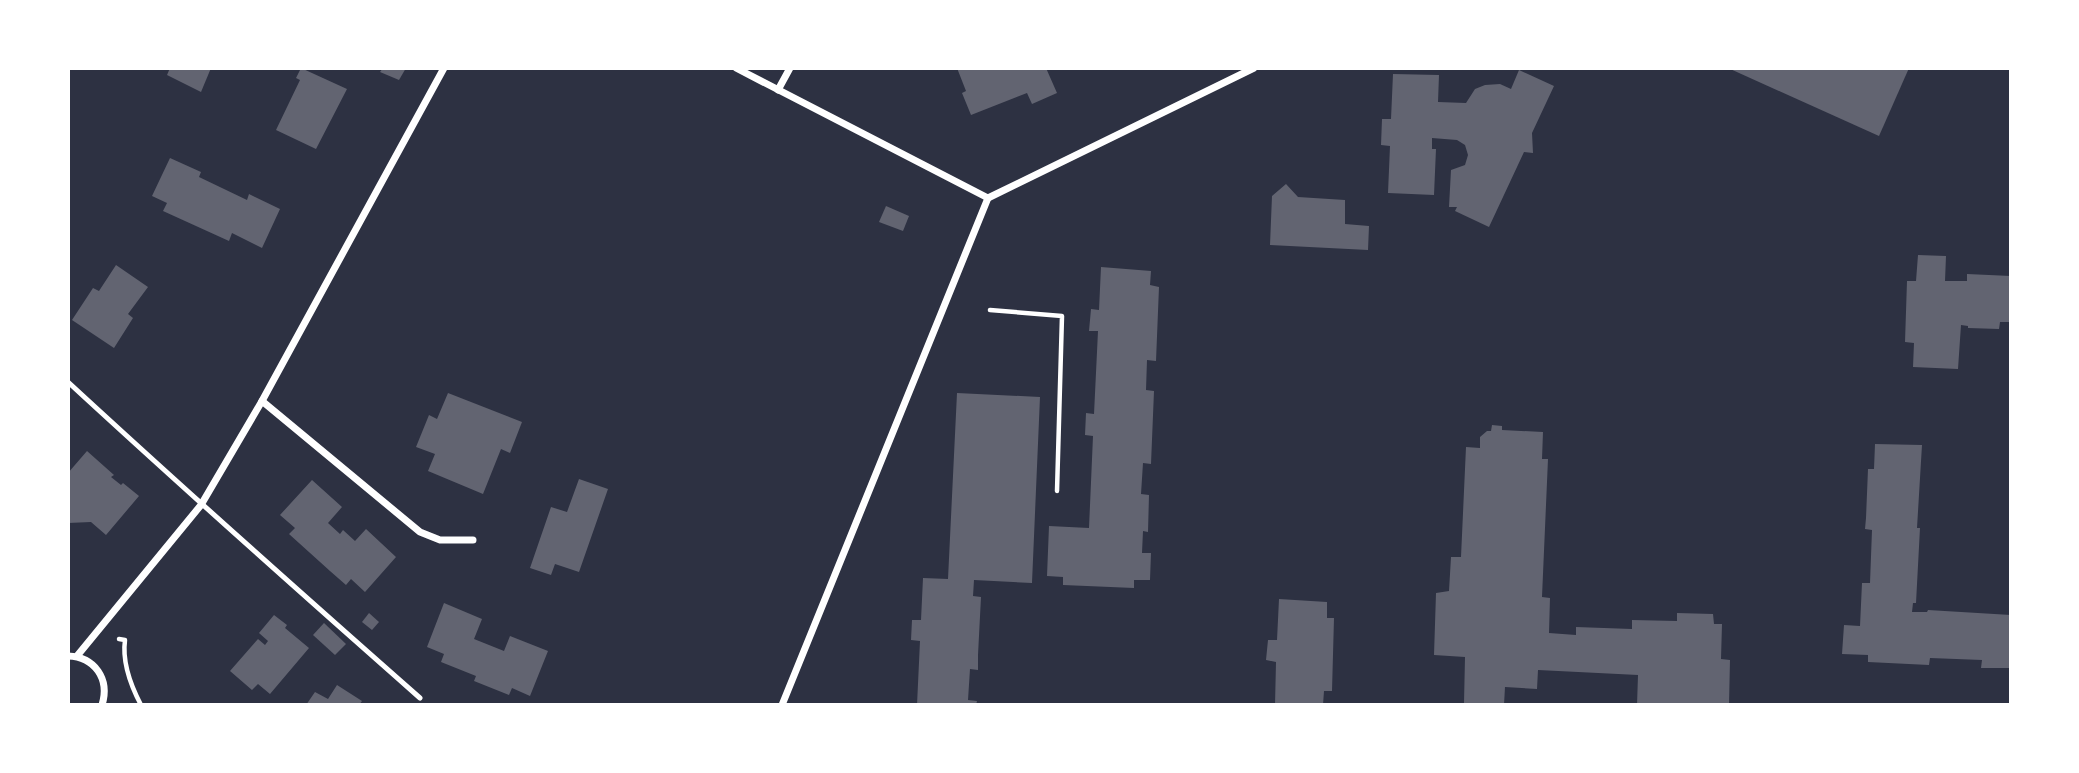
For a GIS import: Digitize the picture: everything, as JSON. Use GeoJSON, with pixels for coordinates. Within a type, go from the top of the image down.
{"type":"FeatureCollection","features":[{"type":"Feature","properties":{"kind":"street"},"geometry":{"type":"LineString","coordinates":[[77,656],[201,505],[262,401],[444,68]]}},
{"type":"Feature","properties":{"kind":"street"},"geometry":{"type":"LineString","coordinates":[[736,68],[988,198]]}},
{"type":"Feature","properties":{"kind":"street"},"geometry":{"type":"LineString","coordinates":[[779,90],[790,68]]}},
{"type":"Feature","properties":{"kind":"street"},"geometry":{"type":"LineString","coordinates":[[782,705],[988,198],[1254,68]]}},
{"type":"Feature","properties":{"kind":"street"},"geometry":{"type":"LineString","coordinates":[[262,401],[419,532],[440,540],[473,540]]}},
{"type":"Feature","properties":{"kind":"street"},"geometry":{"type":"LineString","coordinates":[[68,656],[88,660],[97,668],[105,691],[102,705]]}},
{"type":"Feature","properties":{"kind":"lane"},"geometry":{"type":"LineString","coordinates":[[68,382],[201,505],[420,698]]}},
{"type":"Feature","properties":{"kind":"path"},"geometry":{"type":"LineString","coordinates":[[990,310],[1062,316],[1057,491]]}},
{"type":"Feature","properties":{"kind":"path"},"geometry":{"type":"LineString","coordinates":[[94,633],[125,640],[127,666],[141,705]]}},
{"type":"Feature","properties":{"kind":"building"},"geometry":{"type":"Polygon","coordinates":[[[170,68],[211,68],[201,92],[167,75],[170,68]]]}},
{"type":"Feature","properties":{"kind":"building"},"geometry":{"type":"Polygon","coordinates":[[[301,68],[347,89],[316,149],[276,130],[300,80],[296,78],[301,68]]]}},
{"type":"Feature","properties":{"kind":"building"},"geometry":{"type":"Polygon","coordinates":[[[383,68],[406,68],[399,80],[380,72],[383,68]]]}},
{"type":"Feature","properties":{"kind":"building"},"geometry":{"type":"Polygon","coordinates":[[[957,68],[1046,68],[1057,93],[1032,104],[1027,93],[971,115],[962,93],[966,91],[957,68]]]}},
{"type":"Feature","properties":{"kind":"building"},"geometry":{"type":"Polygon","coordinates":[[[1728,68],[1909,68],[1879,136],[1728,68]]]}},
{"type":"Feature","properties":{"kind":"building"},"geometry":{"type":"Polygon","coordinates":[[[1519,70],[1554,86],[1532,133],[1533,153],[1524,152],[1489,227],[1455,211],[1457,207],[1449,207],[1451,170],[1465,165],[1468,155],[1465,145],[1457,140],[1432,138],[1432,149],[1436,149],[1434,195],[1388,193],[1390,146],[1381,145],[1382,119],[1391,119],[1393,74],[1439,75],[1438,102],[1466,103],[1475,89],[1485,85],[1500,84],[1511,89],[1519,70]]]}},
{"type":"Feature","properties":{"kind":"building"},"geometry":{"type":"Polygon","coordinates":[[[170,158],[201,172],[199,177],[247,200],[249,194],[280,209],[262,248],[232,233],[229,241],[163,211],[167,203],[152,196],[170,158]]]}},
{"type":"Feature","properties":{"kind":"building"},"geometry":{"type":"Polygon","coordinates":[[[1286,184],[1298,197],[1345,200],[1345,224],[1369,226],[1368,250],[1270,245],[1272,196],[1286,184]]]}},
{"type":"Feature","properties":{"kind":"building"},"geometry":{"type":"Polygon","coordinates":[[[886,206],[909,216],[903,231],[879,222],[886,206]]]}},
{"type":"Feature","properties":{"kind":"building"},"geometry":{"type":"Polygon","coordinates":[[[1918,255],[1946,256],[1945,281],[1967,281],[1967,274],[2011,276],[2011,322],[2000,322],[1999,329],[1968,328],[1961,325],[1958,369],[1913,367],[1914,343],[1905,342],[1907,281],[1916,281],[1918,255]]]}},
{"type":"Feature","properties":{"kind":"building"},"geometry":{"type":"Polygon","coordinates":[[[116,265],[148,287],[128,314],[133,318],[114,348],[72,320],[93,288],[99,291],[116,265]]]}},
{"type":"Feature","properties":{"kind":"building"},"geometry":{"type":"Polygon","coordinates":[[[1101,267],[1151,271],[1150,285],[1159,287],[1156,361],[1147,360],[1146,390],[1154,391],[1151,464],[1143,463],[1141,494],[1149,495],[1148,532],[1143,531],[1142,553],[1151,553],[1150,580],[1134,580],[1134,588],[1063,585],[1063,577],[1047,576],[1049,526],[1089,528],[1093,436],[1085,435],[1086,413],[1094,414],[1098,331],[1089,331],[1091,309],[1099,310],[1101,267]]]}},
{"type":"Feature","properties":{"kind":"building"},"geometry":{"type":"Polygon","coordinates":[[[448,393],[522,422],[510,453],[501,449],[483,494],[428,471],[435,454],[416,447],[429,415],[437,419],[448,393]]]}},
{"type":"Feature","properties":{"kind":"building"},"geometry":{"type":"Polygon","coordinates":[[[957,393],[1040,397],[1032,583],[974,580],[973,596],[981,597],[978,670],[970,669],[968,700],[977,701],[976,705],[917,705],[920,641],[911,640],[912,620],[921,620],[923,578],[948,579],[957,393]]]}},
{"type":"Feature","properties":{"kind":"building"},"geometry":{"type":"Polygon","coordinates":[[[1492,425],[1502,426],[1502,430],[1543,432],[1542,459],[1548,459],[1542,597],[1550,598],[1549,633],[1576,635],[1576,627],[1632,629],[1632,620],[1677,621],[1677,613],[1713,614],[1714,624],[1722,624],[1721,659],[1730,660],[1729,705],[1637,705],[1638,675],[1538,670],[1537,689],[1505,687],[1504,705],[1464,703],[1465,657],[1434,655],[1436,593],[1449,591],[1451,557],[1461,557],[1466,447],[1480,448],[1480,437],[1491,431],[1492,425]]]}},
{"type":"Feature","properties":{"kind":"building"},"geometry":{"type":"Polygon","coordinates":[[[1875,444],[1922,445],[1916,603],[1913,603],[1912,612],[1928,610],[2011,615],[2011,668],[1981,668],[1982,660],[1930,658],[1929,665],[1868,662],[1868,655],[1842,654],[1844,625],[1860,626],[1862,583],[1870,583],[1872,530],[1865,529],[1868,469],[1874,469],[1875,444]]]}},
{"type":"Feature","properties":{"kind":"building"},"geometry":{"type":"Polygon","coordinates":[[[87,451],[114,475],[111,477],[139,496],[106,535],[91,522],[68,523],[68,473],[87,451]]]}},
{"type":"Feature","properties":{"kind":"building"},"geometry":{"type":"Polygon","coordinates":[[[579,479],[608,489],[579,572],[555,564],[551,575],[530,568],[551,507],[567,512],[579,479]]]}},
{"type":"Feature","properties":{"kind":"building"},"geometry":{"type":"Polygon","coordinates":[[[312,480],[342,507],[328,523],[340,534],[343,530],[355,541],[366,529],[396,557],[365,592],[351,579],[346,585],[289,534],[295,528],[280,515],[312,480]]]}},
{"type":"Feature","properties":{"kind":"building"},"geometry":{"type":"Polygon","coordinates":[[[1279,599],[1327,602],[1327,618],[1334,618],[1332,691],[1324,691],[1323,705],[1275,705],[1276,662],[1266,660],[1268,640],[1277,640],[1279,599]]]}},
{"type":"Feature","properties":{"kind":"building"},"geometry":{"type":"Polygon","coordinates":[[[444,603],[482,619],[474,639],[504,651],[510,636],[548,651],[530,696],[512,688],[509,695],[474,681],[476,676],[441,662],[444,654],[427,647],[444,603]]]}},
{"type":"Feature","properties":{"kind":"building"},"geometry":{"type":"Polygon","coordinates":[[[369,613],[379,622],[372,630],[362,622],[369,613]]]}},
{"type":"Feature","properties":{"kind":"building"},"geometry":{"type":"Polygon","coordinates":[[[274,615],[309,648],[270,694],[258,684],[252,690],[230,671],[258,639],[265,645],[268,641],[259,633],[274,615]]]}},
{"type":"Feature","properties":{"kind":"building"},"geometry":{"type":"Polygon","coordinates":[[[324,623],[346,644],[335,655],[313,635],[324,623]]]}},
{"type":"Feature","properties":{"kind":"building"},"geometry":{"type":"Polygon","coordinates":[[[337,685],[362,701],[359,705],[306,705],[315,692],[328,699],[337,685]]]}}]}
